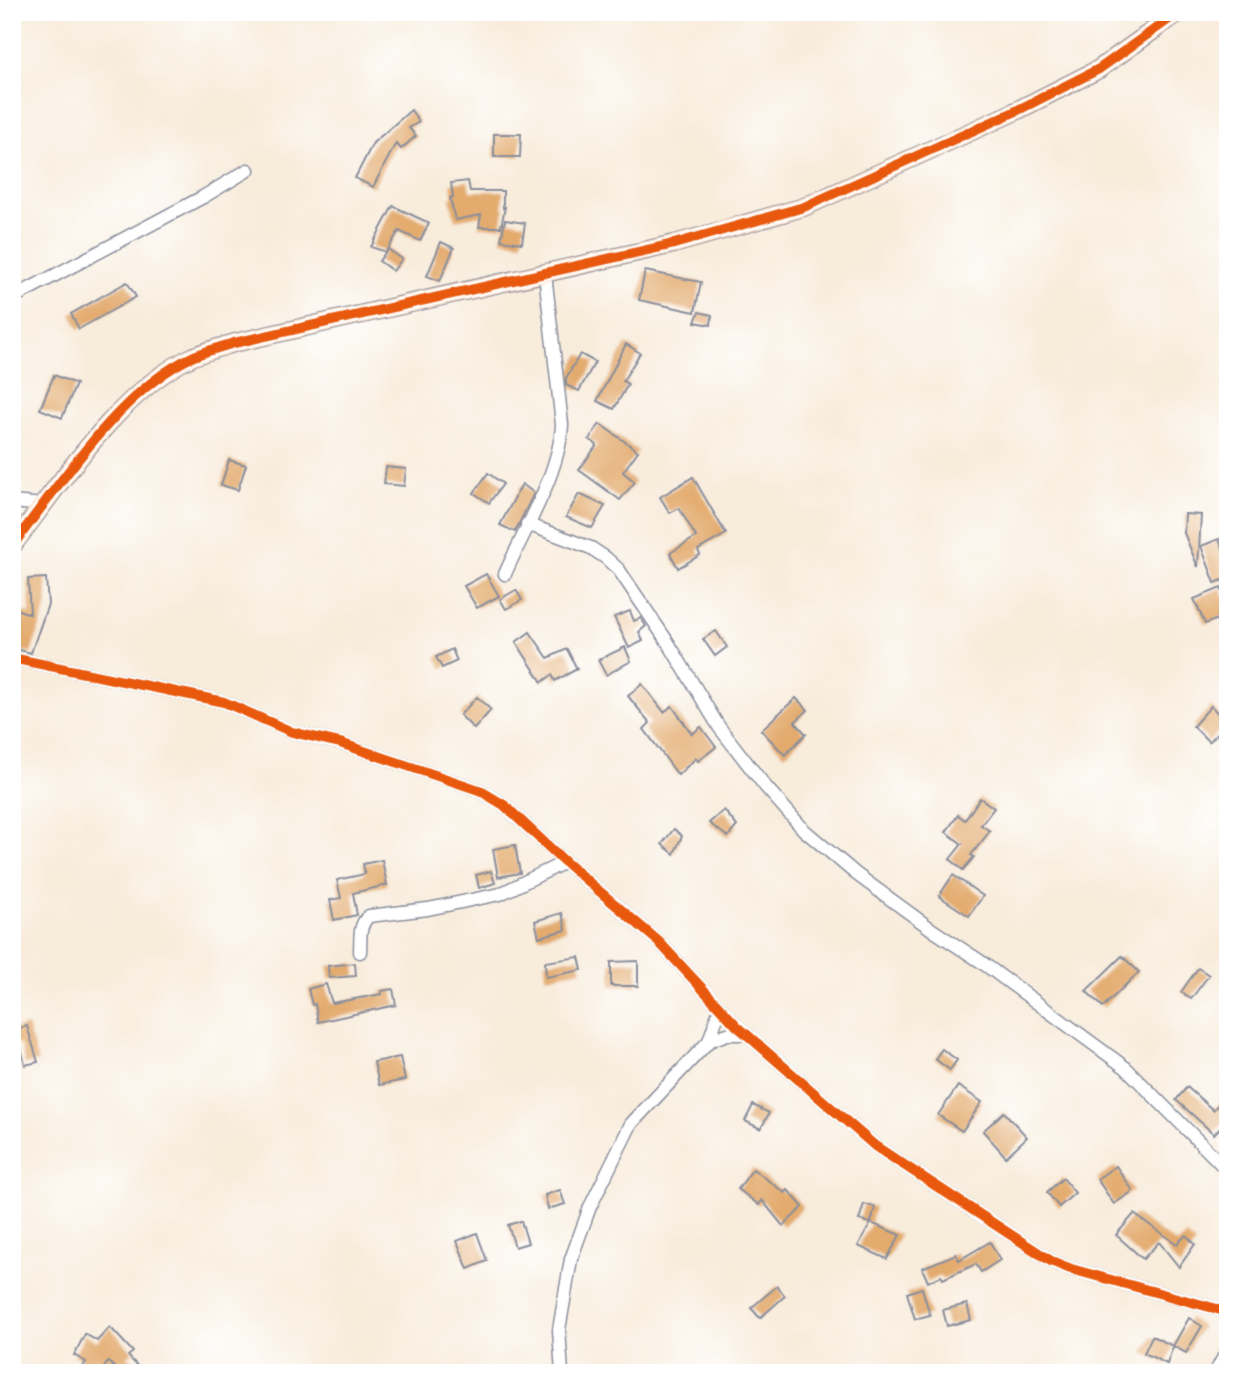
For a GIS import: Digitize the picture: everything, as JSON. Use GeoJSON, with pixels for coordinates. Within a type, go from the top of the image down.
{"type":"FeatureCollection","features":[{"type":"Feature","properties":{"kind":"street"},"geometry":{"type":"LineString","coordinates":[[12,546],[77,461],[116,416],[155,380],[192,357],[234,342],[674,244],[804,207],[1099,69],[1179,12]]}},
{"type":"Feature","properties":{"kind":"street"},"geometry":{"type":"LineString","coordinates":[[12,298],[157,222],[248,170]]}},
{"type":"Feature","properties":{"kind":"street"},"geometry":{"type":"LineString","coordinates":[[505,573],[550,476],[561,443],[562,425],[545,274]]}},
{"type":"Feature","properties":{"kind":"street"},"geometry":{"type":"LineString","coordinates":[[12,502],[43,505]]}},
{"type":"Feature","properties":{"kind":"street"},"geometry":{"type":"LineString","coordinates":[[527,524],[591,548],[619,570],[669,644],[719,727],[804,830],[856,874],[1126,1069],[1228,1171]]}},
{"type":"Feature","properties":{"kind":"street"},"geometry":{"type":"LineString","coordinates":[[12,658],[224,702],[292,732],[340,743],[479,790],[504,805],[565,862],[658,941],[746,1034],[875,1146],[1051,1261],[1071,1269],[1228,1312]]}},
{"type":"Feature","properties":{"kind":"street"},"geometry":{"type":"LineString","coordinates":[[360,952],[361,929],[369,916],[428,909],[500,894],[565,862]]}},
{"type":"Feature","properties":{"kind":"street"},"geometry":{"type":"LineString","coordinates":[[562,1373],[559,1330],[561,1318],[571,1259],[590,1207],[631,1124],[709,1041],[720,1008]]}},
{"type":"Feature","properties":{"kind":"street"},"geometry":{"type":"LineString","coordinates":[[709,1041],[727,1034],[746,1034]]}},
{"type":"Feature","properties":{"kind":"street"},"geometry":{"type":"LineString","coordinates":[[1215,1373],[1228,1349]]}},
{"type":"Feature","properties":{"kind":"building"},"geometry":{"type":"Polygon","coordinates":[[[411,110],[419,122],[409,128],[416,136],[401,149],[396,143],[373,187],[355,178],[373,143],[411,110]]]}},
{"type":"Feature","properties":{"kind":"building"},"geometry":{"type":"Polygon","coordinates":[[[494,134],[521,134],[520,157],[494,157],[494,134]]]}},
{"type":"Feature","properties":{"kind":"building"},"geometry":{"type":"Polygon","coordinates":[[[468,181],[470,191],[503,191],[503,208],[505,207],[501,227],[479,227],[481,215],[455,220],[450,198],[453,197],[451,183],[468,181]]]}},
{"type":"Feature","properties":{"kind":"building"},"geometry":{"type":"Polygon","coordinates":[[[393,206],[429,223],[420,241],[399,231],[386,252],[371,247],[393,206]]]}},
{"type":"Feature","properties":{"kind":"building"},"geometry":{"type":"Polygon","coordinates":[[[505,220],[525,223],[522,243],[501,240],[505,220]]]}},
{"type":"Feature","properties":{"kind":"building"},"geometry":{"type":"Polygon","coordinates":[[[441,242],[454,248],[440,281],[427,276],[441,242]]]}},
{"type":"Feature","properties":{"kind":"building"},"geometry":{"type":"Polygon","coordinates":[[[388,249],[402,259],[393,271],[379,261],[388,249]]]}},
{"type":"Feature","properties":{"kind":"building"},"geometry":{"type":"Polygon","coordinates":[[[645,271],[701,282],[695,312],[639,300],[645,271]]]}},
{"type":"Feature","properties":{"kind":"building"},"geometry":{"type":"Polygon","coordinates":[[[127,282],[136,297],[79,329],[71,314],[127,282]]]}},
{"type":"Feature","properties":{"kind":"building"},"geometry":{"type":"Polygon","coordinates":[[[699,312],[712,315],[711,325],[695,322],[699,312]]]}},
{"type":"Feature","properties":{"kind":"building"},"geometry":{"type":"Polygon","coordinates":[[[626,344],[640,353],[623,381],[628,384],[614,409],[597,401],[626,344]]]}},
{"type":"Feature","properties":{"kind":"building"},"geometry":{"type":"Polygon","coordinates":[[[580,354],[595,362],[579,391],[566,385],[566,378],[580,354]]]}},
{"type":"Feature","properties":{"kind":"building"},"geometry":{"type":"Polygon","coordinates":[[[54,375],[76,384],[62,418],[40,409],[54,375]]]}},
{"type":"Feature","properties":{"kind":"building"},"geometry":{"type":"Polygon","coordinates":[[[600,424],[638,451],[623,472],[635,482],[620,500],[579,470],[597,445],[589,439],[600,424]]]}},
{"type":"Feature","properties":{"kind":"building"},"geometry":{"type":"Polygon","coordinates":[[[229,460],[246,465],[238,490],[221,485],[229,460]]]}},
{"type":"Feature","properties":{"kind":"building"},"geometry":{"type":"Polygon","coordinates":[[[386,467],[406,469],[404,486],[384,484],[386,467]]]}},
{"type":"Feature","properties":{"kind":"building"},"geometry":{"type":"Polygon","coordinates":[[[488,473],[503,484],[489,503],[474,493],[488,473]]]}},
{"type":"Feature","properties":{"kind":"building"},"geometry":{"type":"Polygon","coordinates":[[[693,477],[726,534],[698,550],[700,555],[678,568],[670,553],[696,537],[679,508],[670,513],[660,497],[693,477]]]}},
{"type":"Feature","properties":{"kind":"building"},"geometry":{"type":"Polygon","coordinates":[[[522,484],[534,493],[515,532],[500,525],[522,484]]]}},
{"type":"Feature","properties":{"kind":"building"},"geometry":{"type":"Polygon","coordinates":[[[579,494],[605,506],[592,528],[566,517],[579,494]]]}},
{"type":"Feature","properties":{"kind":"building"},"geometry":{"type":"Polygon","coordinates":[[[1185,514],[1201,515],[1198,567],[1184,533],[1185,514]]]}},
{"type":"Feature","properties":{"kind":"building"},"geometry":{"type":"Polygon","coordinates":[[[1219,539],[1228,560],[1228,578],[1215,583],[1201,546],[1219,539]]]}},
{"type":"Feature","properties":{"kind":"building"},"geometry":{"type":"Polygon","coordinates":[[[486,574],[499,596],[477,608],[464,586],[486,574]]]}},
{"type":"Feature","properties":{"kind":"building"},"geometry":{"type":"Polygon","coordinates":[[[46,578],[48,604],[31,653],[12,648],[12,619],[16,609],[30,614],[28,579],[46,578]]]}},
{"type":"Feature","properties":{"kind":"building"},"geometry":{"type":"Polygon","coordinates":[[[1221,588],[1228,603],[1228,615],[1205,624],[1194,599],[1221,588]]]}},
{"type":"Feature","properties":{"kind":"building"},"geometry":{"type":"Polygon","coordinates":[[[516,590],[522,600],[506,609],[500,599],[516,590]]]}},
{"type":"Feature","properties":{"kind":"building"},"geometry":{"type":"Polygon","coordinates":[[[630,611],[634,621],[641,618],[646,626],[639,632],[643,641],[629,648],[614,617],[630,611]]]}},
{"type":"Feature","properties":{"kind":"building"},"geometry":{"type":"Polygon","coordinates":[[[716,631],[727,647],[715,656],[703,639],[716,631]]]}},
{"type":"Feature","properties":{"kind":"building"},"geometry":{"type":"Polygon","coordinates":[[[530,632],[548,658],[567,649],[577,669],[555,681],[552,675],[542,682],[516,642],[530,632]]]}},
{"type":"Feature","properties":{"kind":"building"},"geometry":{"type":"Polygon","coordinates":[[[625,647],[631,661],[606,675],[598,660],[625,647]]]}},
{"type":"Feature","properties":{"kind":"building"},"geometry":{"type":"Polygon","coordinates":[[[452,649],[457,661],[442,668],[436,657],[452,649]]]}},
{"type":"Feature","properties":{"kind":"building"},"geometry":{"type":"Polygon","coordinates":[[[642,684],[664,712],[672,706],[692,734],[701,727],[716,747],[698,761],[696,758],[678,775],[644,729],[650,723],[628,696],[642,684]]]}},
{"type":"Feature","properties":{"kind":"building"},"geometry":{"type":"Polygon","coordinates":[[[477,697],[491,710],[474,729],[460,715],[477,697]]]}},
{"type":"Feature","properties":{"kind":"building"},"geometry":{"type":"Polygon","coordinates":[[[796,698],[808,710],[795,722],[806,734],[785,755],[761,730],[796,698]]]}},
{"type":"Feature","properties":{"kind":"building"},"geometry":{"type":"Polygon","coordinates":[[[1211,706],[1227,723],[1209,742],[1193,726],[1211,706]]]}},
{"type":"Feature","properties":{"kind":"building"},"geometry":{"type":"Polygon","coordinates":[[[980,798],[994,808],[981,825],[990,831],[963,870],[950,859],[962,844],[946,832],[958,815],[965,820],[980,798]]]}},
{"type":"Feature","properties":{"kind":"building"},"geometry":{"type":"Polygon","coordinates":[[[724,810],[737,826],[728,837],[709,823],[724,810]]]}},
{"type":"Feature","properties":{"kind":"building"},"geometry":{"type":"Polygon","coordinates":[[[674,829],[682,836],[674,854],[662,844],[674,829]]]}},
{"type":"Feature","properties":{"kind":"building"},"geometry":{"type":"Polygon","coordinates":[[[515,845],[520,873],[498,877],[493,849],[515,845]]]}},
{"type":"Feature","properties":{"kind":"building"},"geometry":{"type":"Polygon","coordinates":[[[382,860],[387,885],[353,893],[357,915],[334,920],[330,900],[341,898],[337,880],[365,874],[363,864],[382,860]]]}},
{"type":"Feature","properties":{"kind":"building"},"geometry":{"type":"Polygon","coordinates":[[[491,871],[495,883],[479,888],[476,875],[491,871]]]}},
{"type":"Feature","properties":{"kind":"building"},"geometry":{"type":"Polygon","coordinates":[[[953,875],[983,896],[969,916],[939,896],[953,875]]]}},
{"type":"Feature","properties":{"kind":"building"},"geometry":{"type":"Polygon","coordinates":[[[562,913],[566,930],[539,937],[535,921],[562,913]]]}},
{"type":"Feature","properties":{"kind":"building"},"geometry":{"type":"Polygon","coordinates":[[[1122,956],[1139,972],[1103,1007],[1086,991],[1122,956]]]}},
{"type":"Feature","properties":{"kind":"building"},"geometry":{"type":"Polygon","coordinates":[[[579,957],[582,970],[546,977],[545,962],[579,957]]]}},
{"type":"Feature","properties":{"kind":"building"},"geometry":{"type":"Polygon","coordinates":[[[638,961],[638,986],[611,986],[611,962],[638,961]]]}},
{"type":"Feature","properties":{"kind":"building"},"geometry":{"type":"Polygon","coordinates":[[[355,963],[356,976],[329,978],[328,966],[355,963]]]}},
{"type":"Feature","properties":{"kind":"building"},"geometry":{"type":"Polygon","coordinates":[[[1198,968],[1209,975],[1191,999],[1181,992],[1198,968]]]}},
{"type":"Feature","properties":{"kind":"building"},"geometry":{"type":"Polygon","coordinates":[[[326,984],[332,1003],[382,994],[381,991],[393,989],[396,1005],[318,1022],[315,1004],[312,1005],[308,989],[326,984]]]}},
{"type":"Feature","properties":{"kind":"building"},"geometry":{"type":"Polygon","coordinates":[[[27,1026],[38,1062],[25,1065],[20,1044],[12,1046],[12,1030],[27,1026]]]}},
{"type":"Feature","properties":{"kind":"building"},"geometry":{"type":"Polygon","coordinates":[[[942,1049],[957,1060],[950,1070],[935,1059],[942,1049]]]}},
{"type":"Feature","properties":{"kind":"building"},"geometry":{"type":"Polygon","coordinates":[[[400,1057],[405,1080],[379,1085],[374,1062],[400,1057]]]}},
{"type":"Feature","properties":{"kind":"building"},"geometry":{"type":"Polygon","coordinates":[[[958,1086],[982,1102],[962,1131],[938,1115],[958,1086]]]}},
{"type":"Feature","properties":{"kind":"building"},"geometry":{"type":"Polygon","coordinates":[[[1187,1087],[1213,1110],[1228,1094],[1228,1119],[1214,1134],[1176,1100],[1187,1087]]]}},
{"type":"Feature","properties":{"kind":"building"},"geometry":{"type":"Polygon","coordinates":[[[753,1105],[769,1113],[761,1129],[745,1121],[753,1105]]]}},
{"type":"Feature","properties":{"kind":"building"},"geometry":{"type":"Polygon","coordinates":[[[1004,1112],[1027,1137],[1006,1157],[983,1131],[1004,1112]]]}},
{"type":"Feature","properties":{"kind":"building"},"geometry":{"type":"Polygon","coordinates":[[[1116,1166],[1133,1191],[1114,1204],[1097,1179],[1116,1166]]]}},
{"type":"Feature","properties":{"kind":"building"},"geometry":{"type":"Polygon","coordinates":[[[753,1169],[785,1193],[788,1190],[803,1207],[783,1226],[762,1200],[759,1205],[738,1189],[753,1169]]]}},
{"type":"Feature","properties":{"kind":"building"},"geometry":{"type":"Polygon","coordinates":[[[1063,1178],[1075,1193],[1059,1207],[1047,1192],[1063,1178]]]}},
{"type":"Feature","properties":{"kind":"building"},"geometry":{"type":"Polygon","coordinates":[[[560,1190],[565,1204],[548,1209],[545,1195],[560,1190]]]}},
{"type":"Feature","properties":{"kind":"building"},"geometry":{"type":"Polygon","coordinates":[[[864,1204],[875,1207],[871,1223],[859,1220],[864,1204]]]}},
{"type":"Feature","properties":{"kind":"building"},"geometry":{"type":"Polygon","coordinates":[[[1134,1214],[1177,1244],[1186,1235],[1195,1244],[1179,1267],[1159,1242],[1143,1259],[1116,1235],[1134,1214]]]}},
{"type":"Feature","properties":{"kind":"building"},"geometry":{"type":"Polygon","coordinates":[[[521,1221],[528,1243],[515,1247],[508,1225],[521,1221]]]}},
{"type":"Feature","properties":{"kind":"building"},"geometry":{"type":"Polygon","coordinates":[[[871,1223],[900,1235],[887,1259],[858,1246],[871,1223]]]}},
{"type":"Feature","properties":{"kind":"building"},"geometry":{"type":"Polygon","coordinates":[[[477,1233],[487,1261],[468,1269],[457,1241],[477,1233]]]}},
{"type":"Feature","properties":{"kind":"building"},"geometry":{"type":"Polygon","coordinates":[[[990,1242],[1000,1260],[981,1272],[976,1264],[943,1279],[941,1276],[928,1282],[922,1268],[956,1254],[959,1260],[990,1242]]]}},
{"type":"Feature","properties":{"kind":"building"},"geometry":{"type":"Polygon","coordinates":[[[777,1286],[785,1296],[760,1318],[751,1308],[777,1286]]]}},
{"type":"Feature","properties":{"kind":"building"},"geometry":{"type":"Polygon","coordinates":[[[922,1288],[930,1315],[915,1319],[907,1293],[922,1288]]]}},
{"type":"Feature","properties":{"kind":"building"},"geometry":{"type":"Polygon","coordinates":[[[967,1304],[971,1320],[947,1326],[943,1310],[967,1304]]]}},
{"type":"Feature","properties":{"kind":"building"},"geometry":{"type":"Polygon","coordinates":[[[1189,1318],[1202,1326],[1186,1353],[1173,1346],[1189,1318]]]}},
{"type":"Feature","properties":{"kind":"building"},"geometry":{"type":"Polygon","coordinates":[[[110,1327],[133,1352],[128,1356],[144,1373],[121,1373],[108,1362],[100,1373],[78,1373],[86,1362],[74,1355],[85,1334],[97,1341],[110,1327]]]}},
{"type":"Feature","properties":{"kind":"building"},"geometry":{"type":"Polygon","coordinates":[[[1152,1336],[1173,1346],[1167,1364],[1144,1353],[1152,1336]]]}},
{"type":"Feature","properties":{"kind":"cycle path"},"geometry":{"type":"LineString","coordinates":[[12,546],[71,467],[117,414],[167,371],[194,356],[234,343],[674,244],[804,207],[1014,112],[1099,69],[1179,12]]}},
{"type":"Feature","properties":{"kind":"cycle path"},"geometry":{"type":"LineString","coordinates":[[12,658],[224,702],[292,732],[340,743],[479,790],[504,805],[565,862],[658,941],[737,1026],[875,1146],[1051,1261],[1071,1269],[1228,1312]]}}]}
